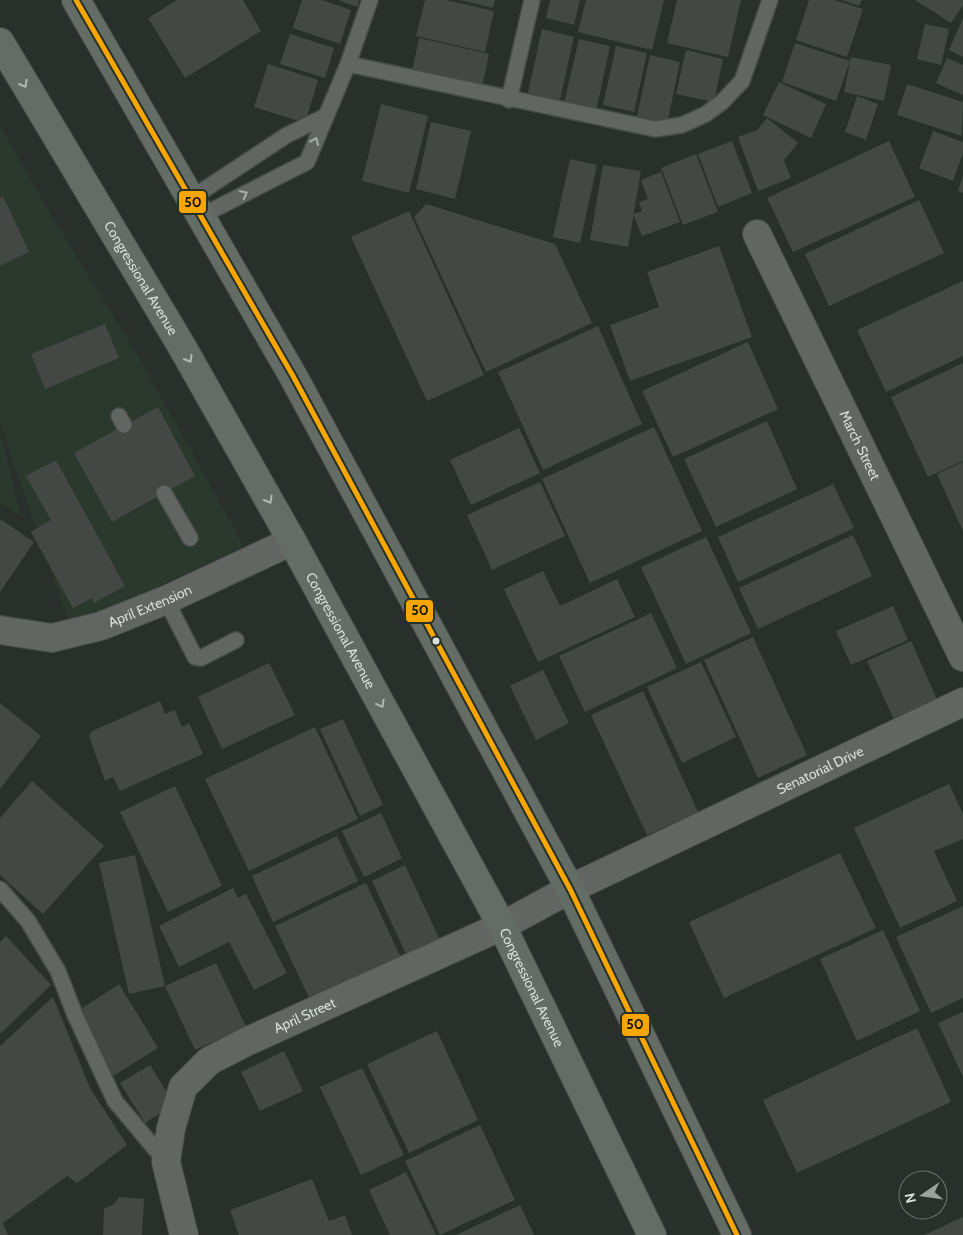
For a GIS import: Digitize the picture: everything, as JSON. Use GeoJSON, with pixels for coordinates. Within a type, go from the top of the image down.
{"type":"FeatureCollection","features":[{"type":"Feature","properties":{"kind":"main road"},"geometry":{"type":"LineString","coordinates":[[76,0],[293,376],[570,888],[737,1235]]}},
{"type":"Feature","properties":{"kind":"main road","name":"Congressional Avenue"},"geometry":{"type":"LineString","coordinates":[[0,42],[181,345],[292,541],[502,926],[652,1235]]}},
{"type":"Feature","properties":{"kind":"street","name":"March Street"},"geometry":{"type":"LineString","coordinates":[[756,234],[963,657]]}},
{"type":"Feature","properties":{"kind":"street","name":"April Extension"},"geometry":{"type":"LineString","coordinates":[[0,630],[52,638],[101,626],[166,600],[292,541]]}},
{"type":"Feature","properties":{"kind":"street","name":"Senatorial Drive"},"geometry":{"type":"LineString","coordinates":[[570,888],[963,702]]}},
{"type":"Feature","properties":{"kind":"street","name":"April Street"},"geometry":{"type":"LineString","coordinates":[[184,1235],[166,1162],[171,1128],[183,1088],[209,1061],[248,1041],[502,926],[570,888]]}},
{"type":"Feature","properties":{"kind":"lane"},"geometry":{"type":"LineString","coordinates":[[195,208],[307,162],[348,64],[370,0]]}},
{"type":"Feature","properties":{"kind":"lane"},"geometry":{"type":"LineString","coordinates":[[509,100],[532,0]]}},
{"type":"Feature","properties":{"kind":"lane"},"geometry":{"type":"LineString","coordinates":[[348,64],[509,100],[655,129],[682,125],[706,114],[722,102],[742,81],[770,0]]}},
{"type":"Feature","properties":{"kind":"lane"},"geometry":{"type":"LineString","coordinates":[[195,208],[287,135],[326,116]]}},
{"type":"Feature","properties":{"kind":"lane"},"geometry":{"type":"LineString","coordinates":[[164,493],[190,538]]}},
{"type":"Feature","properties":{"kind":"lane"},"geometry":{"type":"LineString","coordinates":[[166,600],[195,657],[201,658],[236,640]]}},
{"type":"Feature","properties":{"kind":"lane"},"geometry":{"type":"LineString","coordinates":[[0,889],[28,921],[58,971],[75,1015],[115,1101],[166,1162]]}},
{"type":"Feature","properties":{"kind":"shaded area"},"geometry":{"type":"Polygon","coordinates":[[[0,125],[48,210],[138,356],[244,546],[71,628],[0,424],[0,125]]]}},
{"type":"Feature","properties":{"kind":"shaded area"},"geometry":{"type":"Polygon","coordinates":[[[0,430],[21,516],[0,503],[0,430]]]}},
{"type":"Feature","properties":{"kind":"building"},"geometry":{"type":"Polygon","coordinates":[[[177,0],[243,0],[261,31],[185,78],[148,18],[177,0]]]}},
{"type":"Feature","properties":{"kind":"building"},"geometry":{"type":"Polygon","coordinates":[[[302,0],[322,0],[351,10],[340,44],[293,28],[302,0]]]}},
{"type":"Feature","properties":{"kind":"building"},"geometry":{"type":"Polygon","coordinates":[[[338,0],[359,0],[357,7],[338,0]]]}},
{"type":"Feature","properties":{"kind":"building"},"geometry":{"type":"Polygon","coordinates":[[[425,0],[446,0],[494,11],[485,52],[416,36],[425,0]]]}},
{"type":"Feature","properties":{"kind":"building"},"geometry":{"type":"Polygon","coordinates":[[[460,0],[495,0],[493,8],[460,0]]]}},
{"type":"Feature","properties":{"kind":"building"},"geometry":{"type":"Polygon","coordinates":[[[550,0],[580,0],[574,25],[546,18],[550,0]]]}},
{"type":"Feature","properties":{"kind":"building"},"geometry":{"type":"Polygon","coordinates":[[[586,0],[664,0],[652,50],[578,32],[586,0]]]}},
{"type":"Feature","properties":{"kind":"building"},"geometry":{"type":"Polygon","coordinates":[[[677,0],[741,0],[728,57],[667,43],[677,0]]]}},
{"type":"Feature","properties":{"kind":"building"},"geometry":{"type":"Polygon","coordinates":[[[809,0],[835,0],[863,9],[847,57],[796,40],[809,0]]]}},
{"type":"Feature","properties":{"kind":"building"},"geometry":{"type":"Polygon","coordinates":[[[842,0],[862,0],[859,6],[842,0]]]}},
{"type":"Feature","properties":{"kind":"building"},"geometry":{"type":"Polygon","coordinates":[[[915,0],[963,0],[963,5],[951,23],[915,0]]]}},
{"type":"Feature","properties":{"kind":"building"},"geometry":{"type":"Polygon","coordinates":[[[963,18],[963,57],[949,50],[963,18]]]}},
{"type":"Feature","properties":{"kind":"building"},"geometry":{"type":"Polygon","coordinates":[[[925,24],[949,29],[941,65],[917,59],[925,24]]]}},
{"type":"Feature","properties":{"kind":"building"},"geometry":{"type":"Polygon","coordinates":[[[542,29],[574,37],[559,104],[527,97],[542,29]]]}},
{"type":"Feature","properties":{"kind":"building"},"geometry":{"type":"Polygon","coordinates":[[[290,34],[334,48],[325,78],[280,64],[290,34]]]}},
{"type":"Feature","properties":{"kind":"building"},"geometry":{"type":"Polygon","coordinates":[[[419,38],[489,54],[481,92],[411,76],[419,38]]]}},
{"type":"Feature","properties":{"kind":"building"},"geometry":{"type":"Polygon","coordinates":[[[579,39],[610,46],[596,111],[564,103],[579,39]]]}},
{"type":"Feature","properties":{"kind":"building"},"geometry":{"type":"Polygon","coordinates":[[[795,43],[850,61],[836,101],[782,82],[795,43]]]}},
{"type":"Feature","properties":{"kind":"building"},"geometry":{"type":"Polygon","coordinates":[[[616,46],[647,53],[634,112],[603,105],[616,46]]]}},
{"type":"Feature","properties":{"kind":"building"},"geometry":{"type":"Polygon","coordinates":[[[686,50],[723,59],[714,102],[676,94],[686,50]]]}},
{"type":"Feature","properties":{"kind":"building"},"geometry":{"type":"Polygon","coordinates":[[[650,55],[680,62],[667,124],[637,116],[650,55]]]}},
{"type":"Feature","properties":{"kind":"building"},"geometry":{"type":"Polygon","coordinates":[[[851,57],[891,65],[884,101],[844,92],[851,57]]]}},
{"type":"Feature","properties":{"kind":"building"},"geometry":{"type":"Polygon","coordinates":[[[947,58],[963,65],[963,95],[936,83],[947,58]]]}},
{"type":"Feature","properties":{"kind":"building"},"geometry":{"type":"Polygon","coordinates":[[[268,64],[318,80],[305,123],[254,107],[268,64]]]}},
{"type":"Feature","properties":{"kind":"building"},"geometry":{"type":"Polygon","coordinates":[[[779,82],[826,104],[811,138],[763,115],[779,82]]]}},
{"type":"Feature","properties":{"kind":"building"},"geometry":{"type":"Polygon","coordinates":[[[907,84],[963,102],[962,136],[897,115],[907,84]]]}},
{"type":"Feature","properties":{"kind":"building"},"geometry":{"type":"Polygon","coordinates":[[[857,96],[878,104],[866,140],[845,132],[857,96]]]}},
{"type":"Feature","properties":{"kind":"building"},"geometry":{"type":"Polygon","coordinates":[[[381,104],[428,116],[409,193],[362,181],[381,104]]]}},
{"type":"Feature","properties":{"kind":"building"},"geometry":{"type":"Polygon","coordinates":[[[767,118],[798,143],[784,160],[791,178],[758,191],[738,137],[757,130],[767,118]]]}},
{"type":"Feature","properties":{"kind":"building"},"geometry":{"type":"Polygon","coordinates":[[[431,122],[471,131],[455,199],[416,189],[431,122]]]}},
{"type":"Feature","properties":{"kind":"building"},"geometry":{"type":"Polygon","coordinates":[[[933,131],[963,142],[963,153],[953,181],[919,168],[933,131]]]}},
{"type":"Feature","properties":{"kind":"building"},"geometry":{"type":"Polygon","coordinates":[[[732,141],[752,193],[718,207],[698,154],[732,141]]]}},
{"type":"Feature","properties":{"kind":"building"},"geometry":{"type":"Polygon","coordinates":[[[889,141],[915,197],[793,252],[767,198],[889,141]]]}},
{"type":"Feature","properties":{"kind":"building"},"geometry":{"type":"Polygon","coordinates":[[[696,154],[718,212],[683,225],[661,168],[696,154]]]}},
{"type":"Feature","properties":{"kind":"building"},"geometry":{"type":"Polygon","coordinates":[[[570,159],[597,165],[580,243],[553,237],[570,159]]]}},
{"type":"Feature","properties":{"kind":"building"},"geometry":{"type":"Polygon","coordinates":[[[603,165],[641,171],[628,247],[590,240],[603,165]]]}},
{"type":"Feature","properties":{"kind":"building"},"geometry":{"type":"Polygon","coordinates":[[[661,172],[680,222],[642,236],[633,214],[642,211],[639,202],[648,199],[641,180],[661,172]]]}},
{"type":"Feature","properties":{"kind":"building"},"geometry":{"type":"Polygon","coordinates":[[[963,175],[963,193],[958,191],[963,175]]]}},
{"type":"Feature","properties":{"kind":"building"},"geometry":{"type":"Polygon","coordinates":[[[3,196],[29,252],[0,266],[0,198],[3,196]]]}},
{"type":"Feature","properties":{"kind":"building"},"geometry":{"type":"Polygon","coordinates":[[[919,200],[944,253],[829,306],[805,254],[919,200]]]}},
{"type":"Feature","properties":{"kind":"building"},"geometry":{"type":"Polygon","coordinates":[[[426,204],[555,244],[592,323],[486,372],[414,217],[426,204]]]}},
{"type":"Feature","properties":{"kind":"building"},"geometry":{"type":"Polygon","coordinates":[[[409,211],[484,375],[427,401],[351,237],[409,211]]]}},
{"type":"Feature","properties":{"kind":"building"},"geometry":{"type":"Polygon","coordinates":[[[719,246],[752,337],[630,381],[610,325],[659,307],[647,272],[719,246]]]}},
{"type":"Feature","properties":{"kind":"building"},"geometry":{"type":"Polygon","coordinates":[[[963,281],[963,356],[886,392],[857,330],[963,281]]]}},
{"type":"Feature","properties":{"kind":"building"},"geometry":{"type":"Polygon","coordinates":[[[105,324],[119,358],[45,389],[31,354],[105,324]]]}},
{"type":"Feature","properties":{"kind":"building"},"geometry":{"type":"Polygon","coordinates":[[[598,326],[642,424],[543,470],[498,372],[598,326]]]}},
{"type":"Feature","properties":{"kind":"building"},"geometry":{"type":"Polygon","coordinates":[[[748,342],[778,409],[673,457],[642,391],[748,342]]]}},
{"type":"Feature","properties":{"kind":"building"},"geometry":{"type":"Polygon","coordinates":[[[963,363],[963,461],[928,477],[891,397],[963,363]]]}},
{"type":"Feature","properties":{"kind":"building"},"geometry":{"type":"Polygon","coordinates":[[[158,407],[195,476],[112,522],[74,453],[158,407]]]}},
{"type":"Feature","properties":{"kind":"building"},"geometry":{"type":"Polygon","coordinates":[[[767,421],[797,489],[716,527],[684,459],[767,421]]]}},
{"type":"Feature","properties":{"kind":"building"},"geometry":{"type":"Polygon","coordinates":[[[654,427],[702,531],[590,583],[542,479],[654,427]]]}},
{"type":"Feature","properties":{"kind":"building"},"geometry":{"type":"Polygon","coordinates":[[[519,428],[540,473],[471,505],[450,460],[519,428]]]}},
{"type":"Feature","properties":{"kind":"building"},"geometry":{"type":"Polygon","coordinates":[[[56,460],[125,586],[94,603],[92,598],[73,608],[31,532],[51,520],[26,476],[56,460]]]}},
{"type":"Feature","properties":{"kind":"building"},"geometry":{"type":"Polygon","coordinates":[[[963,462],[963,531],[937,474],[963,462]]]}},
{"type":"Feature","properties":{"kind":"building"},"geometry":{"type":"Polygon","coordinates":[[[540,482],[565,536],[492,570],[467,515],[540,482]]]}},
{"type":"Feature","properties":{"kind":"building"},"geometry":{"type":"Polygon","coordinates":[[[833,484],[854,528],[738,582],[718,537],[833,484]]]}},
{"type":"Feature","properties":{"kind":"building"},"geometry":{"type":"Polygon","coordinates":[[[0,519],[34,542],[0,592],[0,519]]]}},
{"type":"Feature","properties":{"kind":"building"},"geometry":{"type":"Polygon","coordinates":[[[853,535],[872,576],[758,629],[739,588],[853,535]]]}},
{"type":"Feature","properties":{"kind":"building"},"geometry":{"type":"Polygon","coordinates":[[[706,537],[751,633],[686,664],[641,567],[706,537]]]}},
{"type":"Feature","properties":{"kind":"building"},"geometry":{"type":"Polygon","coordinates":[[[543,571],[560,606],[617,579],[635,617],[538,662],[504,589],[543,571]]]}},
{"type":"Feature","properties":{"kind":"building"},"geometry":{"type":"Polygon","coordinates":[[[893,606],[908,640],[851,665],[836,631],[893,606]]]}},
{"type":"Feature","properties":{"kind":"building"},"geometry":{"type":"Polygon","coordinates":[[[651,613],[677,668],[585,712],[559,656],[651,613]]]}},
{"type":"Feature","properties":{"kind":"building"},"geometry":{"type":"Polygon","coordinates":[[[753,637],[807,755],[758,778],[704,660],[753,637]]]}},
{"type":"Feature","properties":{"kind":"building"},"geometry":{"type":"Polygon","coordinates":[[[911,641],[939,704],[896,724],[867,661],[911,641]]]}},
{"type":"Feature","properties":{"kind":"building"},"geometry":{"type":"Polygon","coordinates":[[[701,662],[736,737],[682,763],[647,687],[701,662]]]}},
{"type":"Feature","properties":{"kind":"building"},"geometry":{"type":"Polygon","coordinates":[[[269,663],[295,715],[222,749],[198,697],[269,663]]]}},
{"type":"Feature","properties":{"kind":"building"},"geometry":{"type":"Polygon","coordinates":[[[543,670],[569,723],[536,740],[510,686],[543,670]]]}},
{"type":"Feature","properties":{"kind":"building"},"geometry":{"type":"Polygon","coordinates":[[[643,691],[698,812],[647,835],[591,715],[643,691]]]}},
{"type":"Feature","properties":{"kind":"building"},"geometry":{"type":"Polygon","coordinates":[[[160,701],[165,714],[175,710],[182,727],[189,723],[203,754],[120,791],[113,777],[105,781],[89,736],[92,731],[160,701]]]}},
{"type":"Feature","properties":{"kind":"building"},"geometry":{"type":"Polygon","coordinates":[[[0,703],[41,736],[0,789],[0,703]]]}},
{"type":"Feature","properties":{"kind":"building"},"geometry":{"type":"Polygon","coordinates":[[[343,719],[383,805],[360,816],[320,729],[343,719]]]}},
{"type":"Feature","properties":{"kind":"building"},"geometry":{"type":"Polygon","coordinates":[[[315,727],[358,819],[249,871],[205,779],[315,727]]]}},
{"type":"Feature","properties":{"kind":"building"},"geometry":{"type":"Polygon","coordinates":[[[32,781],[104,846],[43,914],[0,875],[0,818],[32,781]]]}},
{"type":"Feature","properties":{"kind":"building"},"geometry":{"type":"Polygon","coordinates":[[[949,784],[963,814],[963,839],[934,851],[957,901],[900,928],[854,828],[949,784]]]}},
{"type":"Feature","properties":{"kind":"building"},"geometry":{"type":"Polygon","coordinates":[[[175,786],[222,886],[168,912],[120,812],[175,786]]]}},
{"type":"Feature","properties":{"kind":"building"},"geometry":{"type":"Polygon","coordinates":[[[381,813],[402,858],[364,877],[342,831],[381,813]]]}},
{"type":"Feature","properties":{"kind":"building"},"geometry":{"type":"Polygon","coordinates":[[[337,836],[358,881],[273,922],[252,876],[337,836]]]}},
{"type":"Feature","properties":{"kind":"building"},"geometry":{"type":"Polygon","coordinates":[[[840,853],[876,928],[724,998],[689,922],[840,853]]]}},
{"type":"Feature","properties":{"kind":"building"},"geometry":{"type":"Polygon","coordinates":[[[135,855],[165,986],[129,994],[99,863],[135,855]]]}},
{"type":"Feature","properties":{"kind":"building"},"geometry":{"type":"Polygon","coordinates":[[[405,865],[440,940],[407,956],[372,881],[405,865]]]}},
{"type":"Feature","properties":{"kind":"building"},"geometry":{"type":"Polygon","coordinates":[[[366,883],[404,964],[313,1006],[275,926],[366,883]]]}},
{"type":"Feature","properties":{"kind":"building"},"geometry":{"type":"Polygon","coordinates":[[[233,888],[238,898],[246,894],[287,973],[254,990],[229,942],[179,967],[159,926],[233,888]]]}},
{"type":"Feature","properties":{"kind":"building"},"geometry":{"type":"Polygon","coordinates":[[[963,906],[963,998],[931,1013],[896,937],[963,906]]]}},
{"type":"Feature","properties":{"kind":"building"},"geometry":{"type":"Polygon","coordinates":[[[883,930],[920,1011],[857,1041],[820,959],[883,930]]]}},
{"type":"Feature","properties":{"kind":"building"},"geometry":{"type":"Polygon","coordinates":[[[6,936],[51,985],[0,1034],[0,942],[6,936]]]}},
{"type":"Feature","properties":{"kind":"building"},"geometry":{"type":"Polygon","coordinates":[[[216,963],[246,1027],[195,1050],[165,986],[216,963]]]}},
{"type":"Feature","properties":{"kind":"building"},"geometry":{"type":"Polygon","coordinates":[[[119,984],[158,1048],[113,1076],[78,1011],[119,984]]]}},
{"type":"Feature","properties":{"kind":"building"},"geometry":{"type":"Polygon","coordinates":[[[53,997],[90,1088],[127,1145],[77,1183],[67,1176],[3,1223],[8,1235],[0,1235],[0,1046],[53,997]]]}},
{"type":"Feature","properties":{"kind":"building"},"geometry":{"type":"Polygon","coordinates":[[[963,1012],[963,1077],[938,1023],[963,1012]]]}},
{"type":"Feature","properties":{"kind":"building"},"geometry":{"type":"Polygon","coordinates":[[[917,1028],[951,1102],[797,1173],[763,1100],[917,1028]]]}},
{"type":"Feature","properties":{"kind":"building"},"geometry":{"type":"Polygon","coordinates":[[[437,1031],[478,1120],[409,1153],[367,1064],[437,1031]]]}},
{"type":"Feature","properties":{"kind":"building"},"geometry":{"type":"Polygon","coordinates":[[[284,1051],[303,1091],[260,1111],[241,1072],[284,1051]]]}},
{"type":"Feature","properties":{"kind":"building"},"geometry":{"type":"Polygon","coordinates":[[[150,1065],[174,1104],[145,1123],[120,1083],[150,1065]]]}},
{"type":"Feature","properties":{"kind":"building"},"geometry":{"type":"Polygon","coordinates":[[[362,1068],[404,1155],[361,1175],[320,1087],[362,1068]]]}},
{"type":"Feature","properties":{"kind":"building"},"geometry":{"type":"Polygon","coordinates":[[[480,1125],[515,1200],[440,1235],[405,1161],[480,1125]]]}},
{"type":"Feature","properties":{"kind":"building"},"geometry":{"type":"Polygon","coordinates":[[[406,1172],[436,1235],[390,1235],[369,1190],[406,1172]]]}},
{"type":"Feature","properties":{"kind":"building"},"geometry":{"type":"Polygon","coordinates":[[[312,1179],[329,1221],[345,1215],[352,1235],[239,1235],[230,1210],[312,1179]]]}},
{"type":"Feature","properties":{"kind":"building"},"geometry":{"type":"Polygon","coordinates":[[[119,1197],[144,1199],[142,1235],[103,1235],[104,1209],[114,1204],[119,1197]]]}},
{"type":"Feature","properties":{"kind":"building"},"geometry":{"type":"Polygon","coordinates":[[[520,1205],[534,1235],[456,1235],[520,1205]]]}},
{"type":"Feature","properties":{"kind":"building"},"geometry":{"type":"Polygon","coordinates":[[[963,1217],[963,1235],[924,1235],[963,1217]]]}},
{"type":"Feature","properties":{"kind":"transit line","name":"50"},"geometry":{"type":"LineString","coordinates":[[76,0],[293,376],[570,889],[737,1235]]}}]}
